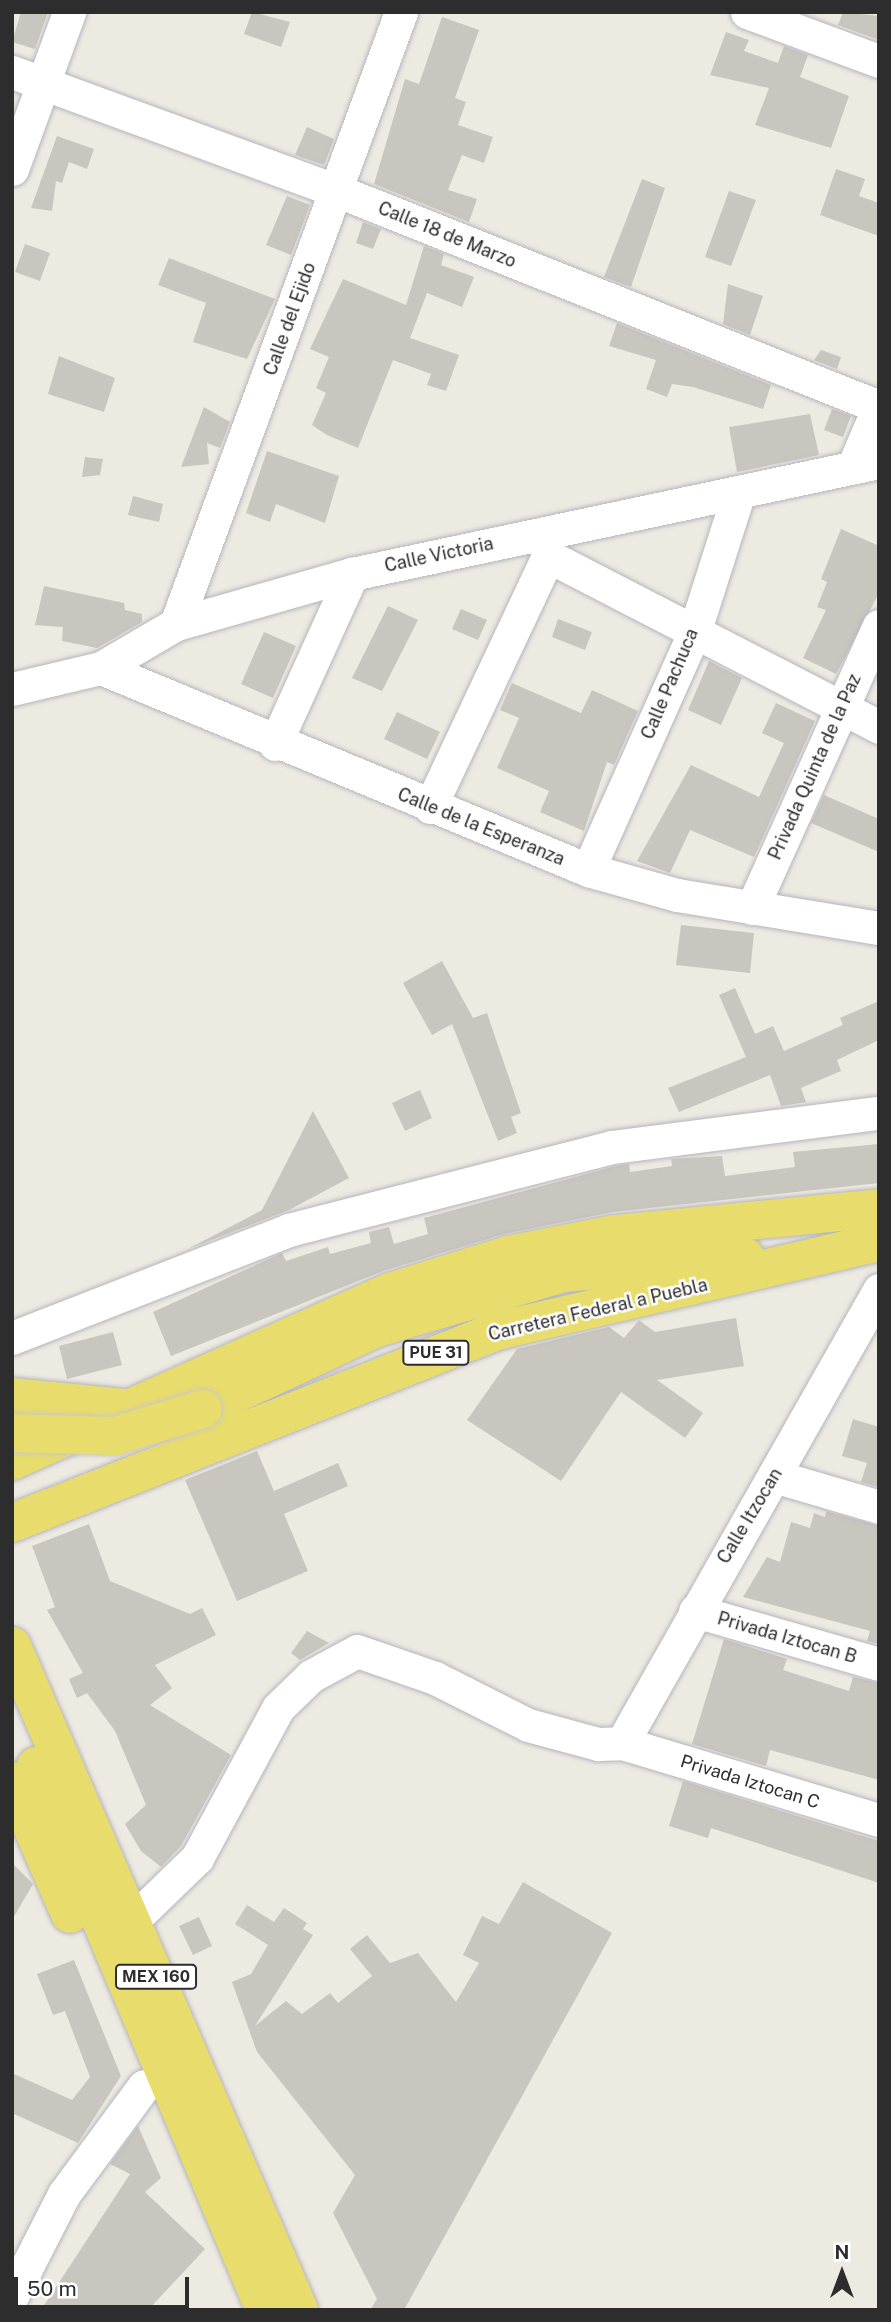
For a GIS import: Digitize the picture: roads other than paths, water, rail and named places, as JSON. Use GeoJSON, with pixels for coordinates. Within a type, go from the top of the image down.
{"type":"FeatureCollection","features":[{"type":"Feature","properties":{"kind":"main road"},"geometry":{"type":"LineString","coordinates":[[12,1461],[390,1292],[508,1255],[615,1234],[879,1208]]}},
{"type":"Feature","properties":{"kind":"main road","name":"Carretera Federal a Puebla"},"geometry":{"type":"LineString","coordinates":[[12,1523],[498,1331],[726,1280],[807,1254],[879,1242]]}},
{"type":"Feature","properties":{"kind":"main road"},"geometry":{"type":"LineString","coordinates":[[12,1433],[104,1437],[203,1409],[377,1328],[564,1273],[807,1254]]}},
{"type":"Feature","properties":{"kind":"main road"},"geometry":{"type":"LineString","coordinates":[[12,1397],[128,1408],[155,1419],[163,1446],[159,1464]]}},
{"type":"Feature","properties":{"kind":"main road"},"geometry":{"type":"LineString","coordinates":[[94,1424],[92,1461],[115,1482]]}},
{"type":"Feature","properties":{"kind":"main road","name":"MEX 160"},"geometry":{"type":"LineString","coordinates":[[12,1646],[299,2310]]}},
{"type":"Feature","properties":{"kind":"main road","name":"MEX 160"},"geometry":{"type":"LineString","coordinates":[[12,1709],[152,2073],[244,2260],[265,2310]]}},
{"type":"Feature","properties":{"kind":"main road"},"geometry":{"type":"LineString","coordinates":[[12,1782],[152,2073]]}},
{"type":"Feature","properties":{"kind":"street"},"geometry":{"type":"LineString","coordinates":[[12,169],[27,78],[69,12]]}},
{"type":"Feature","properties":{"kind":"street","name":"Calle del Ejido"},"geometry":{"type":"LineString","coordinates":[[176,624],[338,191],[401,12]]}},
{"type":"Feature","properties":{"kind":"street"},"geometry":{"type":"LineString","coordinates":[[747,12],[879,61]]}},
{"type":"Feature","properties":{"kind":"street","name":"Calle 18 de Marzo"},"geometry":{"type":"LineString","coordinates":[[27,78],[338,191],[879,407]]}},
{"type":"Feature","properties":{"kind":"street"},"geometry":{"type":"LineString","coordinates":[[866,464],[879,407]]}},
{"type":"Feature","properties":{"kind":"street","name":"Calle Victoria"},"geometry":{"type":"LineString","coordinates":[[12,689],[101,668],[176,624],[352,574],[545,544],[739,492],[866,464]]}},
{"type":"Feature","properties":{"kind":"street","name":"Calle Pachuca"},"geometry":{"type":"LineString","coordinates":[[588,870],[694,633],[739,492]]}},
{"type":"Feature","properties":{"kind":"street"},"geometry":{"type":"LineString","coordinates":[[430,807],[545,544],[694,633],[879,727]]}},
{"type":"Feature","properties":{"kind":"street"},"geometry":{"type":"LineString","coordinates":[[275,744],[352,574]]}},
{"type":"Feature","properties":{"kind":"street","name":"Privada Quinta de la Paz"},"geometry":{"type":"LineString","coordinates":[[752,908],[879,626]]}},
{"type":"Feature","properties":{"kind":"street","name":"Calle de la Esperanza"},"geometry":{"type":"LineString","coordinates":[[101,668],[275,744],[588,870],[752,908],[879,928]]}},
{"type":"Feature","properties":{"kind":"street"},"geometry":{"type":"LineString","coordinates":[[12,1338],[289,1230],[612,1147],[879,1113]]}},
{"type":"Feature","properties":{"kind":"street","name":"Calle Itzocan"},"geometry":{"type":"LineString","coordinates":[[622,1743],[879,1290]]}},
{"type":"Feature","properties":{"kind":"street"},"geometry":{"type":"LineString","coordinates":[[774,1476],[879,1507]]}},
{"type":"Feature","properties":{"kind":"street","name":"Privada Iztocan B"},"geometry":{"type":"LineString","coordinates":[[695,1611],[879,1664]]}},
{"type":"Feature","properties":{"kind":"street","name":"Privada Iztocan C"},"geometry":{"type":"LineString","coordinates":[[132,1921],[197,1858],[278,1707],[311,1676],[357,1651],[435,1678],[528,1725],[598,1744],[622,1743],[879,1820]]}},
{"type":"Feature","properties":{"kind":"street"},"geometry":{"type":"LineString","coordinates":[[12,2296],[64,2194],[152,2073]]}}]}
